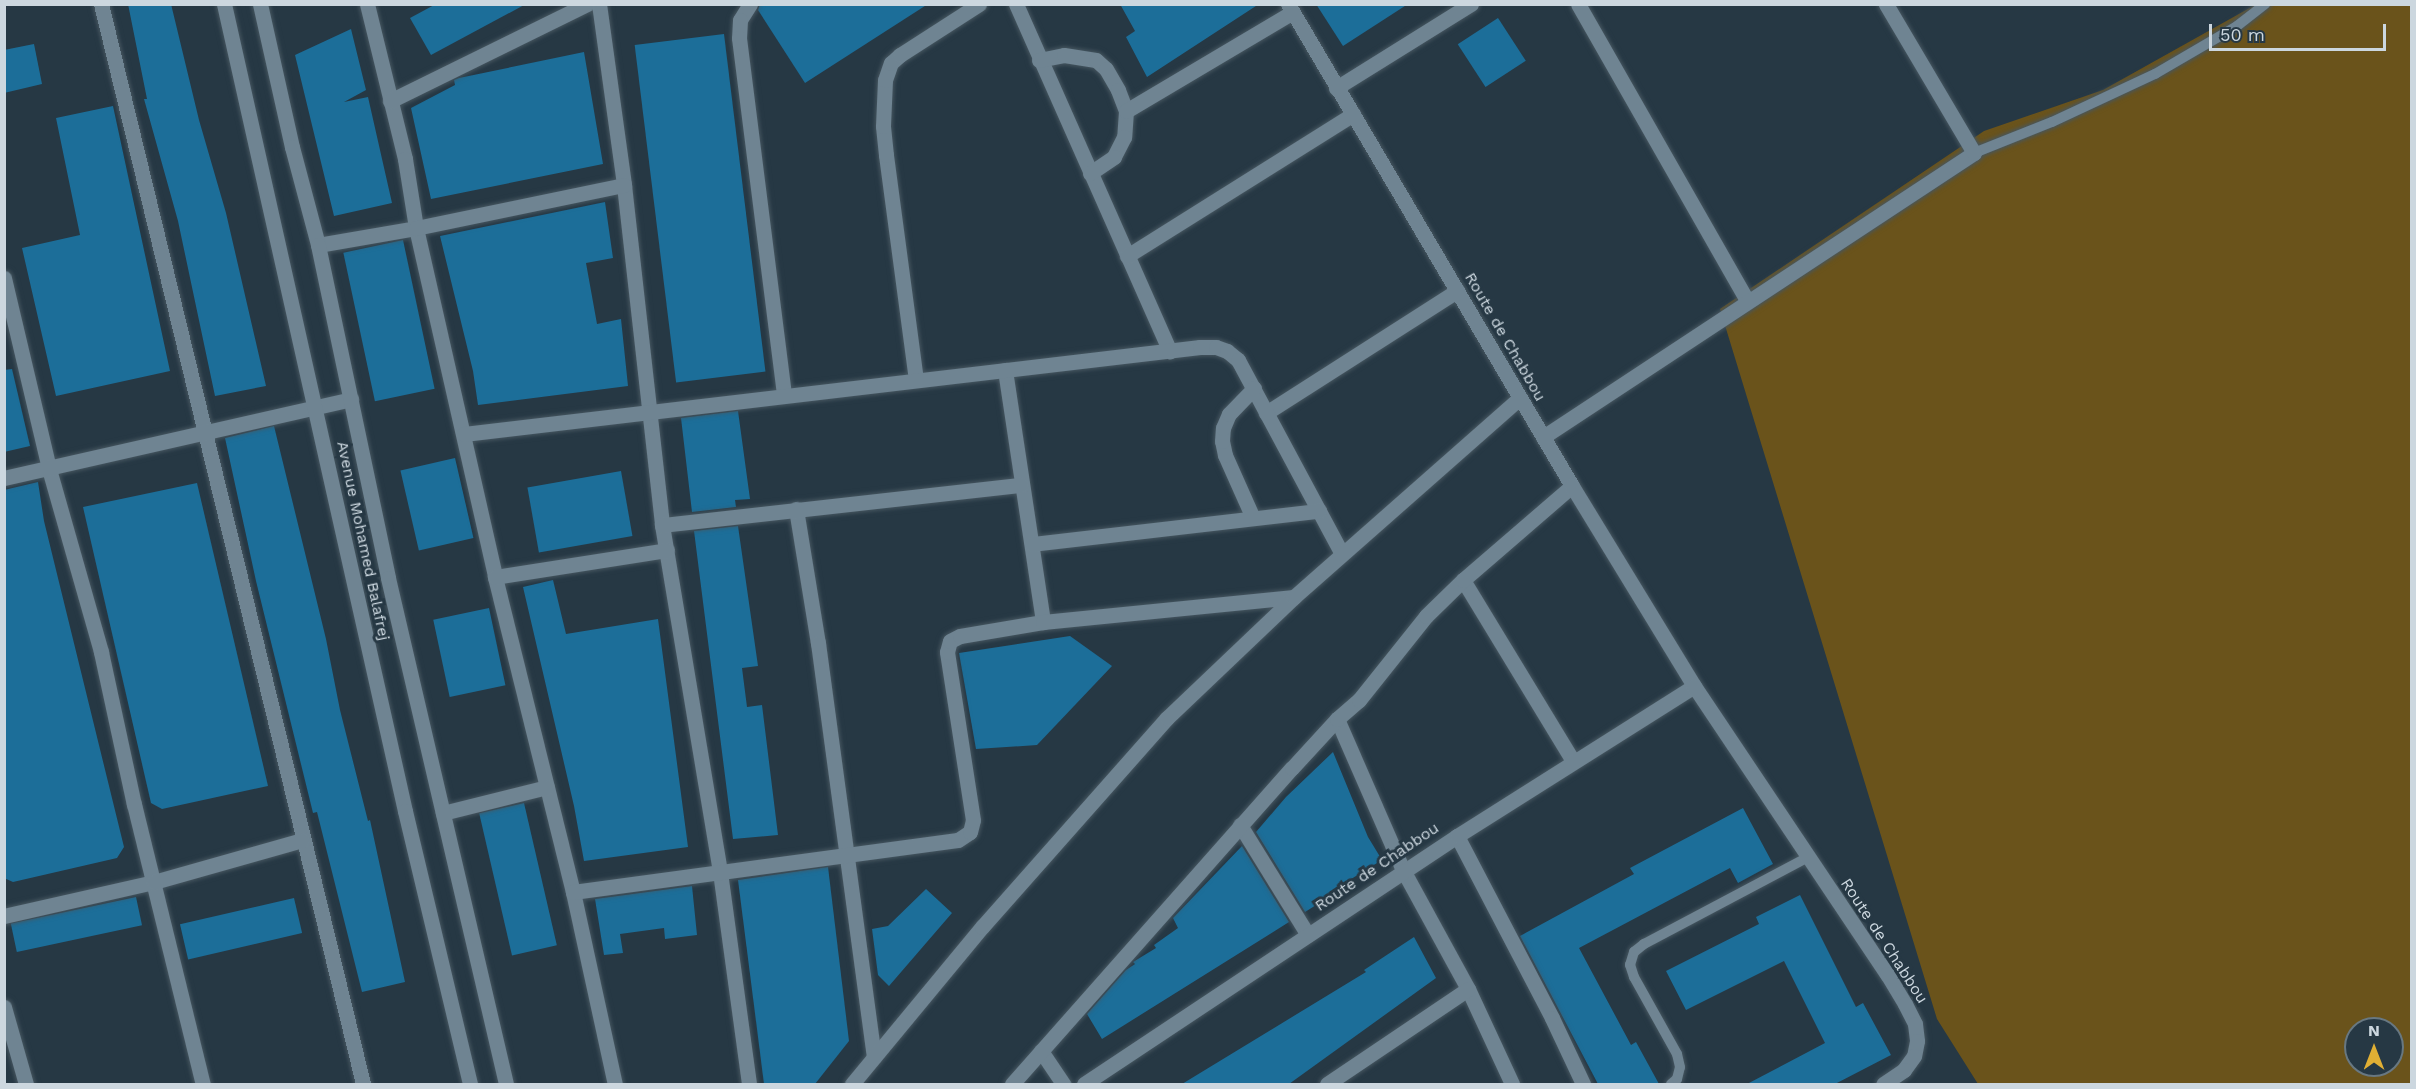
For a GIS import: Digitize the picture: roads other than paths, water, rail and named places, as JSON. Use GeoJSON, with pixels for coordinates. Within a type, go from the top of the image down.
{"type":"FeatureCollection","features":[{"type":"Feature","properties":{"kind":"street"},"geometry":{"type":"LineString","coordinates":[[101,4],[363,1084]]}},
{"type":"Feature","properties":{"kind":"street","name":"Avenue Mohamed Balafrej"},"geometry":{"type":"LineString","coordinates":[[224,4],[405,811],[470,1084]]}},
{"type":"Feature","properties":{"kind":"street","name":"Avenue Mohamed Balafrej"},"geometry":{"type":"LineString","coordinates":[[260,4],[292,147],[318,244],[388,578],[506,1084]]}},
{"type":"Feature","properties":{"kind":"street"},"geometry":{"type":"LineString","coordinates":[[367,4],[405,159],[416,228],[495,578],[573,892],[615,1084]]}},
{"type":"Feature","properties":{"kind":"street"},"geometry":{"type":"LineString","coordinates":[[390,100],[587,4]]}},
{"type":"Feature","properties":{"kind":"street"},"geometry":{"type":"LineString","coordinates":[[599,4],[624,185],[662,525],[720,872],[749,1084]]}},
{"type":"Feature","properties":{"kind":"street"},"geometry":{"type":"LineString","coordinates":[[750,4],[740,20],[739,38],[784,395]]}},
{"type":"Feature","properties":{"kind":"street"},"geometry":{"type":"LineString","coordinates":[[916,380],[885,145],[885,80],[891,63],[900,55],[979,4]]}},
{"type":"Feature","properties":{"kind":"street"},"geometry":{"type":"LineString","coordinates":[[1016,4],[1170,351]]}},
{"type":"Feature","properties":{"kind":"street"},"geometry":{"type":"LineString","coordinates":[[1336,88],[1471,4]]}},
{"type":"Feature","properties":{"kind":"street"},"geometry":{"type":"LineString","coordinates":[[1578,4],[1747,300]]}},
{"type":"Feature","properties":{"kind":"street"},"geometry":{"type":"LineString","coordinates":[[1543,437],[1747,300],[1974,153],[1886,4]]}},
{"type":"Feature","properties":{"kind":"street"},"geometry":{"type":"LineString","coordinates":[[1126,111],[1291,8]]}},
{"type":"Feature","properties":{"kind":"street","name":"Route de Chabbou"},"geometry":{"type":"LineString","coordinates":[[1291,8],[1572,486],[1694,686],[1887,974],[1915,1024],[1917,1041],[1914,1056],[1904,1070],[1883,1084]]}},
{"type":"Feature","properties":{"kind":"street"},"geometry":{"type":"LineString","coordinates":[[1039,60],[1065,55],[1096,60],[1106,69],[1126,111],[1126,126],[1120,147],[1106,164],[1090,173]]}},
{"type":"Feature","properties":{"kind":"street"},"geometry":{"type":"LineString","coordinates":[[1127,256],[1353,114]]}},
{"type":"Feature","properties":{"kind":"street"},"geometry":{"type":"LineString","coordinates":[[318,244],[416,228],[624,185]]}},
{"type":"Feature","properties":{"kind":"street"},"geometry":{"type":"LineString","coordinates":[[4,278],[49,469],[101,652],[203,1084]]}},
{"type":"Feature","properties":{"kind":"street"},"geometry":{"type":"LineString","coordinates":[[1266,413],[1457,291]]}},
{"type":"Feature","properties":{"kind":"street"},"geometry":{"type":"LineString","coordinates":[[464,434],[1200,347],[1227,351],[1238,360],[1342,554]]}},
{"type":"Feature","properties":{"kind":"street"},"geometry":{"type":"LineString","coordinates":[[1005,370],[1043,622]]}},
{"type":"Feature","properties":{"kind":"street"},"geometry":{"type":"LineString","coordinates":[[1253,518],[1225,455],[1222,441],[1223,428],[1229,414],[1254,388]]}},
{"type":"Feature","properties":{"kind":"street"},"geometry":{"type":"LineString","coordinates":[[852,1084],[1028,874],[1167,718],[1294,597],[1520,398]]}},
{"type":"Feature","properties":{"kind":"street"},"geometry":{"type":"LineString","coordinates":[[4,478],[351,399]]}},
{"type":"Feature","properties":{"kind":"street"},"geometry":{"type":"LineString","coordinates":[[662,525],[1021,485]]}},
{"type":"Feature","properties":{"kind":"street"},"geometry":{"type":"LineString","coordinates":[[1012,1084],[1240,825],[1337,719],[1359,700],[1395,652],[1463,580],[1572,486]]}},
{"type":"Feature","properties":{"kind":"street"},"geometry":{"type":"LineString","coordinates":[[796,509],[874,1056]]}},
{"type":"Feature","properties":{"kind":"street"},"geometry":{"type":"LineString","coordinates":[[1032,544],[1319,511]]}},
{"type":"Feature","properties":{"kind":"street"},"geometry":{"type":"LineString","coordinates":[[495,578],[667,550]]}},
{"type":"Feature","properties":{"kind":"street"},"geometry":{"type":"LineString","coordinates":[[1463,580],[1573,761]]}},
{"type":"Feature","properties":{"kind":"street"},"geometry":{"type":"LineString","coordinates":[[573,892],[846,853],[958,840],[970,832],[973,820],[948,646],[950,641],[960,636],[1043,622],[1294,597]]}},
{"type":"Feature","properties":{"kind":"street","name":"Route de Chabbou"},"geometry":{"type":"LineString","coordinates":[[1084,1084],[1457,836],[1694,686]]}},
{"type":"Feature","properties":{"kind":"street"},"geometry":{"type":"LineString","coordinates":[[1337,719],[1404,872],[1468,989],[1512,1084]]}},
{"type":"Feature","properties":{"kind":"street"},"geometry":{"type":"LineString","coordinates":[[443,813],[547,787]]}},
{"type":"Feature","properties":{"kind":"street"},"geometry":{"type":"LineString","coordinates":[[1240,825],[1308,935]]}},
{"type":"Feature","properties":{"kind":"street"},"geometry":{"type":"LineString","coordinates":[[1457,836],[1552,1018],[1583,1084]]}},
{"type":"Feature","properties":{"kind":"street"},"geometry":{"type":"LineString","coordinates":[[4,916],[154,882],[303,840]]}},
{"type":"Feature","properties":{"kind":"street"},"geometry":{"type":"LineString","coordinates":[[1327,1084],[1468,989]]}},
{"type":"Feature","properties":{"kind":"street"},"geometry":{"type":"LineString","coordinates":[[4,1007],[7,1024],[27,1084]]}},
{"type":"Feature","properties":{"kind":"street"},"geometry":{"type":"LineString","coordinates":[[1041,1051],[1062,1084]]}},
{"type":"Feature","properties":{"kind":"lane"},"geometry":{"type":"LineString","coordinates":[[1974,153],[2052,122],[2155,74],[2237,26],[2265,4]]}},
{"type":"Feature","properties":{"kind":"lane"},"geometry":{"type":"LineString","coordinates":[[1671,1084],[1677,1079],[1680,1067],[1677,1054],[1634,977],[1630,965],[1634,952],[1644,944],[1808,857]]}}]}
